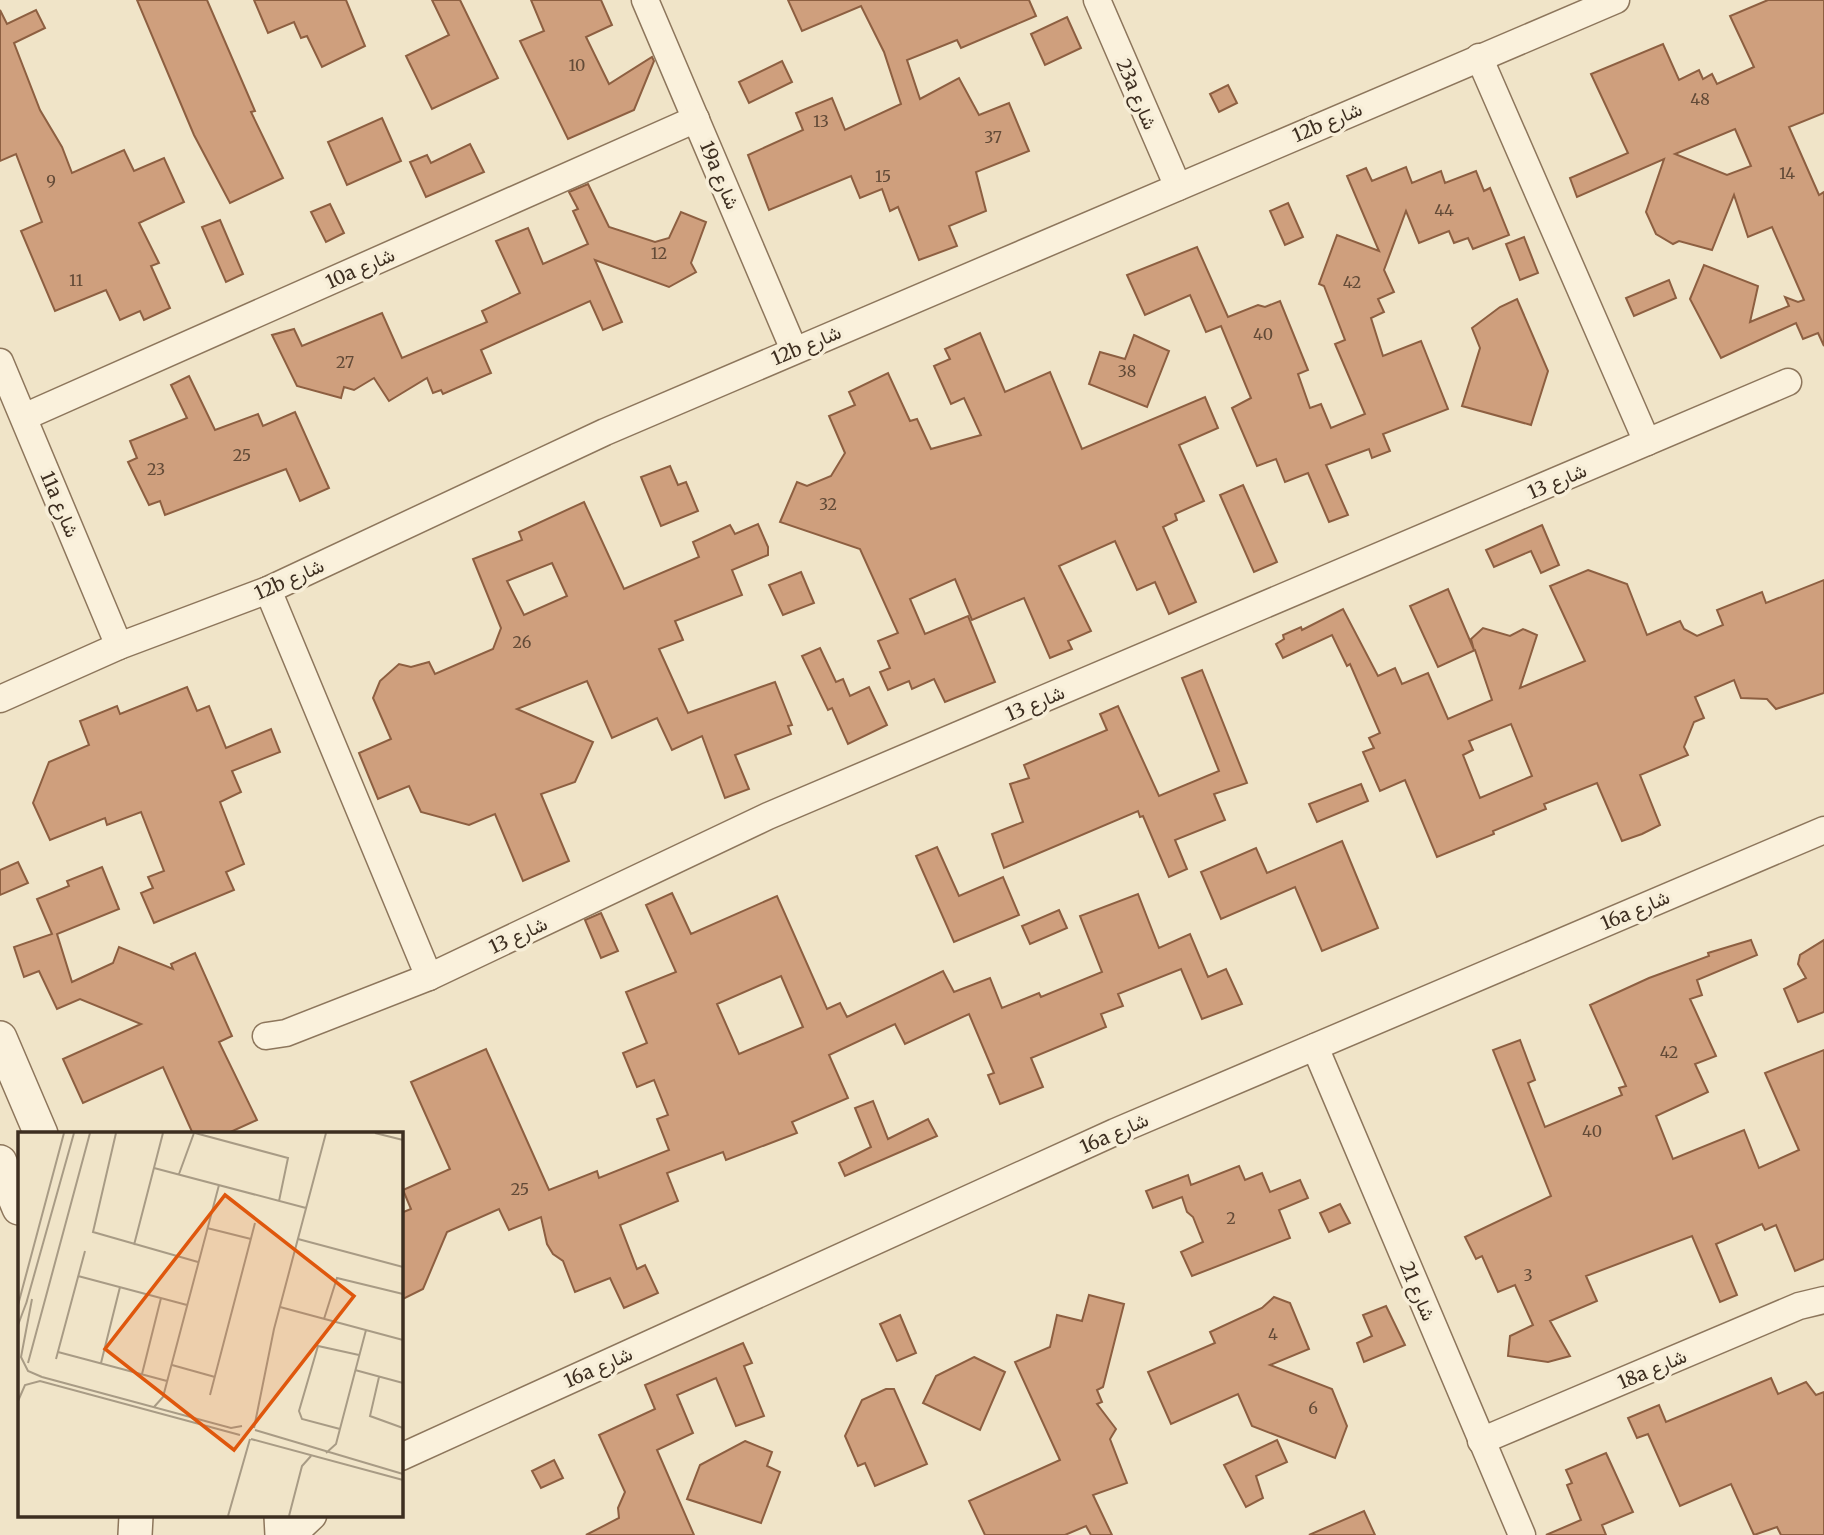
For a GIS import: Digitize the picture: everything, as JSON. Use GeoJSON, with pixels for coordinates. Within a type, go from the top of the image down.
{"type":"FeatureCollection","features":[{"type":"Feature","properties":{"kind":"street","name":"19a شارع"},"geometry":{"type":"LineString","coordinates":[[645,0],[794,350]]}},
{"type":"Feature","properties":{"kind":"street","name":"23a شارع"},"geometry":{"type":"LineString","coordinates":[[1097,0],[1178,187]]}},
{"type":"Feature","properties":{"kind":"street","name":"12b شارع"},"geometry":{"type":"LineString","coordinates":[[0,699],[119,646],[268,590],[605,432],[1616,0]]}},
{"type":"Feature","properties":{"kind":"street"},"geometry":{"type":"LineString","coordinates":[[1479,57],[1647,442]]}},
{"type":"Feature","properties":{"kind":"street","name":"10a شارع"},"geometry":{"type":"LineString","coordinates":[[24,417],[696,119]]}},
{"type":"Feature","properties":{"kind":"street","name":"11a شارع"},"geometry":{"type":"LineString","coordinates":[[0,362],[119,646]]}},
{"type":"Feature","properties":{"kind":"street","name":"شارع 13"},"geometry":{"type":"LineString","coordinates":[[266,1036],[286,1033],[429,977],[768,816],[1788,382]]}},
{"type":"Feature","properties":{"kind":"street"},"geometry":{"type":"LineString","coordinates":[[268,590],[429,977]]}},
{"type":"Feature","properties":{"kind":"street","name":"16a شارع"},"geometry":{"type":"LineString","coordinates":[[404,1453],[1115,1132],[1824,830]]}},
{"type":"Feature","properties":{"kind":"street"},"geometry":{"type":"LineString","coordinates":[[0,1038],[40,1132]]}},
{"type":"Feature","properties":{"kind":"street","name":"شارع 21"},"geometry":{"type":"LineString","coordinates":[[1315,1047],[1522,1535]]}},
{"type":"Feature","properties":{"kind":"street"},"geometry":{"type":"LineString","coordinates":[[0,1163],[18,1206]]}},
{"type":"Feature","properties":{"kind":"street","name":"18a شارع"},"geometry":{"type":"LineString","coordinates":[[1481,1441],[1799,1306],[1824,1300]]}},
{"type":"Feature","properties":{"kind":"street"},"geometry":{"type":"LineString","coordinates":[[293,1535],[311,1518]]}},
{"type":"Feature","properties":{"kind":"building"},"geometry":{"type":"Polygon","coordinates":[[[137,0],[207,0],[255,111],[251,112],[283,178],[230,203],[194,135],[137,0]]]}},
{"type":"Feature","properties":{"kind":"building"},"geometry":{"type":"Polygon","coordinates":[[[254,0],[346,0],[365,46],[322,67],[307,36],[301,38],[294,22],[268,33],[254,0]]]}},
{"type":"Feature","properties":{"kind":"building"},"geometry":{"type":"Polygon","coordinates":[[[432,0],[460,0],[498,78],[432,109],[406,56],[449,35],[432,0]]]}},
{"type":"Feature","properties":{"kind":"building"},"geometry":{"type":"Polygon","coordinates":[[[531,0],[601,0],[612,25],[586,37],[609,84],[652,57],[654,61],[634,110],[568,139],[520,41],[544,31],[531,0]]]}},
{"type":"Feature","properties":{"kind":"building"},"geometry":{"type":"Polygon","coordinates":[[[788,0],[1029,0],[1036,16],[961,48],[957,40],[907,60],[920,99],[959,78],[979,115],[1009,103],[1029,151],[976,172],[986,211],[949,226],[957,246],[919,260],[898,207],[890,211],[882,189],[860,198],[851,176],[769,210],[748,155],[803,130],[796,113],[832,98],[845,130],[901,104],[884,52],[861,6],[802,31],[788,0]]]}},
{"type":"Feature","properties":{"kind":"building"},"geometry":{"type":"Polygon","coordinates":[[[1768,0],[1824,0],[1824,113],[1789,127],[1819,195],[1824,192],[1824,346],[1818,333],[1803,339],[1796,323],[1721,358],[1690,299],[1704,265],[1758,286],[1750,322],[1789,306],[1785,297],[1798,302],[1804,300],[1772,227],[1748,237],[1734,195],[1712,250],[1679,241],[1673,244],[1656,234],[1646,212],[1664,159],[1577,197],[1570,178],[1628,153],[1591,74],[1663,44],[1679,80],[1699,70],[1703,79],[1712,74],[1717,84],[1754,67],[1730,16],[1768,0]],[[1735,129],[1675,154],[1727,175],[1751,166],[1735,129]]]}},
{"type":"Feature","properties":{"kind":"building"},"geometry":{"type":"Polygon","coordinates":[[[0,10],[7,24],[36,10],[45,28],[14,43],[40,110],[62,147],[72,173],[124,150],[134,171],[164,158],[184,202],[139,223],[159,263],[151,266],[170,308],[144,320],[140,311],[120,320],[106,290],[55,311],[21,231],[42,222],[16,154],[0,161],[0,10]]]}},
{"type":"Feature","properties":{"kind":"building"},"geometry":{"type":"Polygon","coordinates":[[[1067,17],[1081,48],[1045,65],[1031,34],[1067,17]]]}},
{"type":"Feature","properties":{"kind":"building"},"geometry":{"type":"Polygon","coordinates":[[[782,61],[792,82],[749,103],[739,82],[782,61]]]}},
{"type":"Feature","properties":{"kind":"building"},"geometry":{"type":"Polygon","coordinates":[[[1228,85],[1237,103],[1219,112],[1210,94],[1228,85]]]}},
{"type":"Feature","properties":{"kind":"building"},"geometry":{"type":"Polygon","coordinates":[[[382,118],[401,161],[347,185],[328,142],[382,118]]]}},
{"type":"Feature","properties":{"kind":"building"},"geometry":{"type":"Polygon","coordinates":[[[470,144],[484,172],[426,197],[410,162],[427,155],[431,163],[470,144]]]}},
{"type":"Feature","properties":{"kind":"building"},"geometry":{"type":"Polygon","coordinates":[[[1406,167],[1412,183],[1441,171],[1445,183],[1476,171],[1484,191],[1490,188],[1509,235],[1473,249],[1468,238],[1454,243],[1449,231],[1419,243],[1406,211],[1384,270],[1394,292],[1378,299],[1384,312],[1371,318],[1383,356],[1421,341],[1448,409],[1383,434],[1390,451],[1372,458],[1369,449],[1326,465],[1348,515],[1329,522],[1308,473],[1285,482],[1276,459],[1257,466],[1232,408],[1251,398],[1221,326],[1206,332],[1190,295],[1145,315],[1127,275],[1197,247],[1228,317],[1258,305],[1265,307],[1280,301],[1308,370],[1298,374],[1310,408],[1321,404],[1331,428],[1365,414],[1335,344],[1345,340],[1324,286],[1319,284],[1337,235],[1379,251],[1347,176],[1366,168],[1372,181],[1406,167]]]}},
{"type":"Feature","properties":{"kind":"building"},"geometry":{"type":"Polygon","coordinates":[[[588,184],[609,227],[655,242],[669,238],[681,212],[706,222],[691,263],[696,272],[669,287],[595,260],[622,322],[603,330],[590,301],[481,350],[491,373],[443,394],[441,390],[433,393],[427,378],[389,401],[374,378],[354,390],[344,387],[341,398],[297,386],[272,335],[294,329],[302,346],[382,313],[402,358],[487,322],[482,311],[520,293],[496,241],[528,228],[543,264],[588,244],[573,211],[578,209],[569,192],[588,184]]]}},
{"type":"Feature","properties":{"kind":"building"},"geometry":{"type":"Polygon","coordinates":[[[1288,203],[1303,237],[1285,245],[1270,211],[1288,203]]]}},
{"type":"Feature","properties":{"kind":"building"},"geometry":{"type":"Polygon","coordinates":[[[330,204],[344,233],[326,242],[311,212],[330,204]]]}},
{"type":"Feature","properties":{"kind":"building"},"geometry":{"type":"Polygon","coordinates":[[[220,220],[243,274],[226,282],[202,227],[220,220]]]}},
{"type":"Feature","properties":{"kind":"building"},"geometry":{"type":"Polygon","coordinates":[[[1524,237],[1538,273],[1520,280],[1506,244],[1524,237]]]}},
{"type":"Feature","properties":{"kind":"building"},"geometry":{"type":"Polygon","coordinates":[[[1669,280],[1676,298],[1634,316],[1626,298],[1669,280]]]}},
{"type":"Feature","properties":{"kind":"building"},"geometry":{"type":"Polygon","coordinates":[[[1517,299],[1548,371],[1531,425],[1462,406],[1480,348],[1472,328],[1500,307],[1517,299]]]}},
{"type":"Feature","properties":{"kind":"building"},"geometry":{"type":"Polygon","coordinates":[[[980,333],[1005,392],[1050,372],[1082,449],[1205,397],[1218,428],[1179,445],[1204,501],[1175,514],[1177,520],[1163,527],[1196,602],[1169,614],[1155,582],[1137,590],[1115,541],[1059,566],[1091,631],[1068,641],[1072,649],[1050,658],[1024,598],[972,620],[955,579],[910,599],[925,634],[968,616],[995,682],[945,702],[934,679],[912,689],[909,681],[888,690],[880,672],[890,668],[878,641],[898,633],[860,549],[780,522],[797,482],[807,486],[831,476],[845,453],[829,416],[855,405],[849,392],[888,373],[910,421],[917,419],[931,449],[981,435],[964,398],[951,404],[934,366],[950,359],[945,349],[980,333]]]}},
{"type":"Feature","properties":{"kind":"building"},"geometry":{"type":"Polygon","coordinates":[[[1134,335],[1169,351],[1147,407],[1089,384],[1100,352],[1125,359],[1134,335]]]}},
{"type":"Feature","properties":{"kind":"building"},"geometry":{"type":"Polygon","coordinates":[[[189,376],[215,430],[258,414],[263,426],[295,412],[329,488],[300,501],[286,469],[165,515],[160,501],[149,505],[128,462],[137,458],[130,441],[187,418],[171,385],[189,376]]]}},
{"type":"Feature","properties":{"kind":"building"},"geometry":{"type":"Polygon","coordinates":[[[670,466],[678,485],[686,482],[698,511],[661,526],[641,477],[670,466]]]}},
{"type":"Feature","properties":{"kind":"building"},"geometry":{"type":"Polygon","coordinates":[[[1243,485],[1277,562],[1254,572],[1220,495],[1243,485]]]}},
{"type":"Feature","properties":{"kind":"building"},"geometry":{"type":"Polygon","coordinates":[[[584,502],[624,589],[699,557],[693,542],[730,525],[735,534],[758,524],[768,547],[768,555],[732,570],[742,595],[675,621],[683,640],[659,649],[688,713],[775,682],[792,725],[788,726],[791,734],[735,755],[749,789],[725,798],[702,736],[672,750],[657,718],[612,738],[587,681],[517,709],[593,742],[575,782],[541,794],[569,861],[523,881],[495,814],[469,825],[421,812],[409,786],[378,799],[359,753],[391,739],[373,698],[380,681],[399,664],[411,667],[429,662],[435,674],[493,649],[501,628],[473,559],[522,540],[519,532],[584,502]],[[552,563],[507,581],[524,615],[567,596],[552,563]]]}},
{"type":"Feature","properties":{"kind":"building"},"geometry":{"type":"Polygon","coordinates":[[[1542,525],[1559,565],[1541,573],[1531,551],[1494,567],[1486,550],[1542,525]]]}},
{"type":"Feature","properties":{"kind":"building"},"geometry":{"type":"Polygon","coordinates":[[[1588,570],[1627,584],[1647,635],[1680,621],[1684,629],[1697,636],[1723,625],[1717,610],[1762,592],[1766,603],[1824,580],[1824,693],[1776,709],[1767,699],[1741,698],[1734,680],[1695,697],[1704,718],[1694,722],[1684,747],[1688,755],[1640,775],[1660,825],[1642,834],[1622,841],[1597,783],[1544,804],[1546,809],[1437,857],[1405,780],[1380,791],[1363,752],[1374,748],[1369,738],[1380,733],[1350,664],[1347,666],[1332,635],[1283,658],[1276,644],[1284,639],[1283,635],[1301,627],[1302,630],[1343,609],[1378,676],[1395,668],[1402,684],[1428,673],[1448,719],[1492,700],[1475,650],[1438,667],[1410,606],[1448,589],[1474,650],[1471,639],[1483,628],[1510,636],[1523,629],[1537,635],[1520,688],[1585,661],[1550,586],[1588,570]],[[1511,724],[1469,741],[1473,750],[1463,755],[1480,798],[1532,776],[1511,724]]]}},
{"type":"Feature","properties":{"kind":"building"},"geometry":{"type":"Polygon","coordinates":[[[801,572],[814,603],[783,615],[769,585],[801,572]]]}},
{"type":"Feature","properties":{"kind":"building"},"geometry":{"type":"Polygon","coordinates":[[[820,648],[836,682],[843,679],[850,696],[869,687],[887,725],[848,744],[832,708],[828,710],[802,656],[820,648]]]}},
{"type":"Feature","properties":{"kind":"building"},"geometry":{"type":"Polygon","coordinates":[[[1202,670],[1247,783],[1214,794],[1225,820],[1175,840],[1187,869],[1169,877],[1143,816],[1140,817],[1138,811],[1004,868],[992,834],[1023,822],[1010,784],[1029,778],[1024,765],[1107,730],[1100,714],[1118,706],[1159,796],[1219,771],[1182,678],[1202,670]]]}},
{"type":"Feature","properties":{"kind":"building"},"geometry":{"type":"Polygon","coordinates":[[[187,687],[197,711],[209,706],[226,748],[271,729],[280,752],[232,771],[241,792],[220,802],[244,864],[226,872],[234,890],[154,923],[141,893],[153,888],[148,877],[164,871],[141,812],[107,825],[105,818],[50,840],[33,803],[49,762],[89,745],[80,721],[117,706],[120,714],[187,687]]]}},
{"type":"Feature","properties":{"kind":"building"},"geometry":{"type":"Polygon","coordinates":[[[1361,784],[1368,801],[1317,822],[1309,804],[1361,784]]]}},
{"type":"Feature","properties":{"kind":"building"},"geometry":{"type":"Polygon","coordinates":[[[1342,841],[1378,928],[1322,951],[1295,887],[1221,919],[1201,872],[1256,848],[1267,873],[1342,841]]]}},
{"type":"Feature","properties":{"kind":"building"},"geometry":{"type":"Polygon","coordinates":[[[937,847],[959,896],[1003,877],[1019,915],[954,942],[916,856],[937,847]]]}},
{"type":"Feature","properties":{"kind":"building"},"geometry":{"type":"Polygon","coordinates":[[[18,862],[28,883],[0,895],[0,870],[18,862]]]}},
{"type":"Feature","properties":{"kind":"building"},"geometry":{"type":"Polygon","coordinates":[[[102,867],[119,909],[57,934],[72,982],[113,963],[119,947],[173,969],[171,964],[195,953],[232,1036],[219,1042],[257,1120],[230,1132],[192,1132],[163,1067],[83,1103],[63,1059],[141,1024],[80,999],[57,1009],[39,971],[24,977],[14,947],[52,934],[37,899],[69,886],[67,881],[102,867]]]}},
{"type":"Feature","properties":{"kind":"building"},"geometry":{"type":"Polygon","coordinates":[[[672,893],[691,934],[777,896],[827,1009],[840,1003],[847,1017],[943,971],[954,992],[990,978],[1002,1008],[1039,993],[1041,997],[1102,972],[1080,916],[1138,894],[1159,948],[1190,934],[1208,977],[1226,969],[1242,1004],[1202,1019],[1181,969],[1118,994],[1123,1006],[1101,1014],[1106,1027],[1031,1058],[1043,1087],[1000,1104],[988,1075],[994,1073],[969,1014],[905,1044],[895,1024],[829,1055],[848,1098],[792,1122],[797,1133],[726,1160],[723,1152],[667,1173],[678,1201],[620,1225],[637,1269],[645,1265],[658,1293],[624,1308],[610,1278],[575,1292],[563,1261],[553,1254],[547,1244],[541,1217],[509,1230],[499,1209],[447,1232],[423,1289],[402,1300],[402,1213],[411,1209],[403,1190],[450,1169],[411,1082],[486,1049],[549,1190],[597,1171],[599,1178],[669,1150],[657,1119],[668,1115],[654,1080],[637,1087],[623,1053],[647,1043],[626,992],[676,972],[646,905],[672,893]],[[781,976],[717,1004],[739,1054],[803,1027],[781,976]]]}},
{"type":"Feature","properties":{"kind":"building"},"geometry":{"type":"Polygon","coordinates":[[[1059,910],[1067,928],[1030,944],[1022,926],[1059,910]]]}},
{"type":"Feature","properties":{"kind":"building"},"geometry":{"type":"Polygon","coordinates":[[[601,913],[618,951],[601,958],[585,920],[601,913]]]}},
{"type":"Feature","properties":{"kind":"building"},"geometry":{"type":"Polygon","coordinates":[[[1751,940],[1757,955],[1697,980],[1702,995],[1690,999],[1716,1056],[1695,1064],[1708,1092],[1656,1116],[1673,1159],[1744,1130],[1759,1168],[1799,1150],[1765,1073],[1824,1050],[1824,1259],[1795,1271],[1776,1225],[1765,1230],[1762,1224],[1716,1244],[1737,1295],[1720,1302],[1692,1236],[1586,1276],[1597,1301],[1550,1321],[1570,1356],[1548,1362],[1508,1356],[1510,1336],[1533,1325],[1515,1285],[1498,1292],[1482,1256],[1476,1259],[1465,1237],[1551,1196],[1493,1050],[1520,1040],[1535,1080],[1528,1083],[1545,1127],[1622,1095],[1619,1088],[1626,1086],[1590,1005],[1649,978],[1709,956],[1708,953],[1751,940]]]}},
{"type":"Feature","properties":{"kind":"building"},"geometry":{"type":"Polygon","coordinates":[[[1824,940],[1824,1012],[1798,1022],[1784,989],[1806,978],[1798,964],[1800,955],[1824,940]]]}},
{"type":"Feature","properties":{"kind":"building"},"geometry":{"type":"Polygon","coordinates":[[[873,1101],[888,1139],[928,1119],[937,1136],[845,1176],[839,1163],[871,1147],[855,1108],[873,1101]]]}},
{"type":"Feature","properties":{"kind":"building"},"geometry":{"type":"Polygon","coordinates":[[[1239,1166],[1245,1180],[1262,1173],[1270,1192],[1300,1180],[1308,1198],[1279,1210],[1290,1238],[1192,1276],[1181,1252],[1203,1242],[1193,1217],[1187,1212],[1182,1197],[1153,1208],[1146,1191],[1188,1175],[1191,1185],[1239,1166]]]}},
{"type":"Feature","properties":{"kind":"building"},"geometry":{"type":"Polygon","coordinates":[[[1340,1204],[1350,1223],[1329,1232],[1320,1213],[1340,1204]]]}},
{"type":"Feature","properties":{"kind":"building"},"geometry":{"type":"Polygon","coordinates":[[[1089,1295],[1124,1304],[1103,1387],[1097,1390],[1102,1402],[1097,1404],[1116,1429],[1110,1439],[1127,1483],[1093,1495],[1112,1535],[1091,1535],[1086,1526],[1065,1535],[985,1535],[969,1501],[1060,1460],[1015,1362],[1050,1347],[1057,1315],[1082,1321],[1089,1295]]]}},
{"type":"Feature","properties":{"kind":"building"},"geometry":{"type":"Polygon","coordinates":[[[1274,1297],[1290,1303],[1309,1349],[1270,1365],[1332,1389],[1347,1426],[1335,1458],[1252,1426],[1238,1394],[1171,1424],[1148,1372],[1215,1343],[1210,1332],[1262,1308],[1274,1297]]]}},
{"type":"Feature","properties":{"kind":"building"},"geometry":{"type":"Polygon","coordinates":[[[1386,1306],[1405,1345],[1364,1362],[1357,1343],[1372,1336],[1363,1315],[1386,1306]]]}},
{"type":"Feature","properties":{"kind":"building"},"geometry":{"type":"Polygon","coordinates":[[[900,1315],[916,1353],[897,1361],[880,1324],[900,1315]]]}},
{"type":"Feature","properties":{"kind":"building"},"geometry":{"type":"Polygon","coordinates":[[[743,1343],[752,1363],[744,1366],[764,1416],[736,1426],[716,1378],[677,1395],[693,1433],[657,1450],[694,1535],[586,1535],[619,1518],[618,1508],[625,1492],[599,1435],[655,1409],[645,1385],[743,1343]]]}},
{"type":"Feature","properties":{"kind":"building"},"geometry":{"type":"Polygon","coordinates":[[[974,1357],[1005,1372],[980,1430],[923,1403],[936,1376],[974,1357]]]}},
{"type":"Feature","properties":{"kind":"building"},"geometry":{"type":"Polygon","coordinates":[[[1771,1378],[1778,1394],[1806,1382],[1816,1395],[1824,1392],[1824,1535],[1781,1535],[1777,1527],[1754,1535],[1731,1484],[1680,1506],[1648,1434],[1637,1438],[1628,1418],[1659,1405],[1666,1422],[1771,1378]]]}},
{"type":"Feature","properties":{"kind":"building"},"geometry":{"type":"Polygon","coordinates":[[[886,1389],[894,1389],[927,1464],[875,1486],[865,1463],[858,1466],[845,1436],[862,1400],[886,1389]]]}},
{"type":"Feature","properties":{"kind":"building"},"geometry":{"type":"Polygon","coordinates":[[[1277,1440],[1287,1462],[1256,1476],[1263,1498],[1246,1507],[1224,1465],[1277,1440]]]}},
{"type":"Feature","properties":{"kind":"building"},"geometry":{"type":"Polygon","coordinates":[[[745,1441],[772,1452],[767,1466],[780,1472],[761,1523],[687,1499],[700,1465],[745,1441]]]}},
{"type":"Feature","properties":{"kind":"building"},"geometry":{"type":"Polygon","coordinates":[[[1606,1453],[1633,1512],[1602,1525],[1606,1535],[1546,1535],[1581,1520],[1567,1485],[1572,1483],[1566,1470],[1606,1453]]]}},
{"type":"Feature","properties":{"kind":"building"},"geometry":{"type":"Polygon","coordinates":[[[554,1460],[563,1478],[541,1488],[532,1471],[554,1460]]]}},
{"type":"Feature","properties":{"kind":"building"},"geometry":{"type":"Polygon","coordinates":[[[1364,1511],[1375,1535],[1309,1535],[1364,1511]]]}}]}
